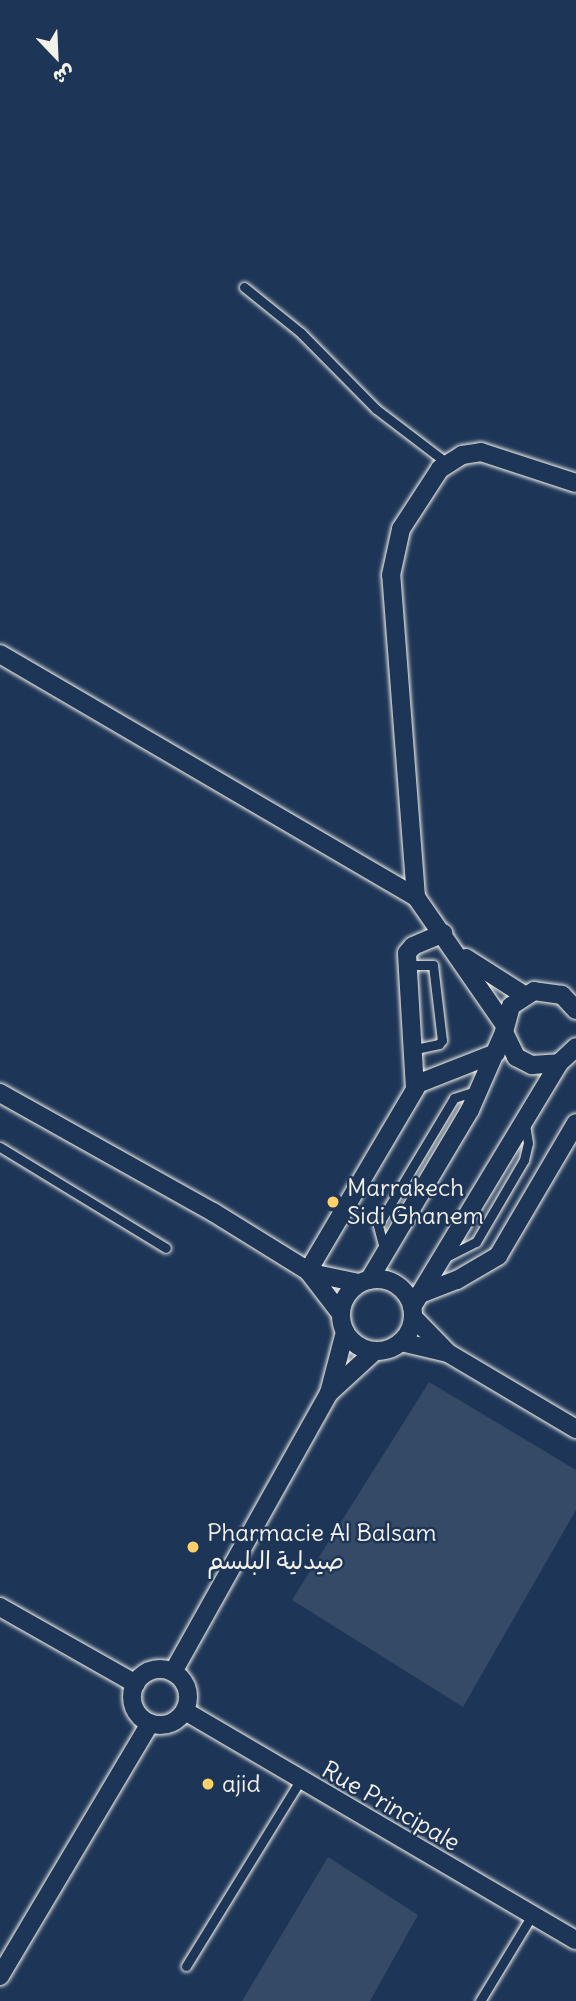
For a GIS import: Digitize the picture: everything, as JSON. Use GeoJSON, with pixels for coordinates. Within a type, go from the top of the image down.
{"type":"FeatureCollection","features":[{"type":"Feature","properties":{"kind":"street"},"geometry":{"type":"LineString","coordinates":[[416,897],[391,575],[401,529],[447,463],[481,452],[576,484]]}},
{"type":"Feature","properties":{"kind":"street"},"geometry":{"type":"LineString","coordinates":[[0,654],[416,897],[460,954],[504,1028],[510,1049],[523,1062],[541,1067],[570,1056]]}},
{"type":"Feature","properties":{"kind":"street"},"geometry":{"type":"LineString","coordinates":[[310,1272],[417,1084],[407,953],[413,946],[443,933]]}},
{"type":"Feature","properties":{"kind":"street"},"geometry":{"type":"LineString","coordinates":[[460,954],[524,995]]}},
{"type":"Feature","properties":{"kind":"street"},"geometry":{"type":"LineString","coordinates":[[173,1672],[329,1393],[346,1296],[364,1282],[385,1252],[481,1090],[511,1006],[524,995],[553,991],[576,1010]]}},
{"type":"Feature","properties":{"kind":"street"},"geometry":{"type":"LineString","coordinates":[[417,1084],[496,1052]]}},
{"type":"Feature","properties":{"kind":"street"},"geometry":{"type":"LineString","coordinates":[[401,1342],[415,1306],[442,1258],[570,1056]]}},
{"type":"Feature","properties":{"kind":"street"},"geometry":{"type":"LineString","coordinates":[[0,1093],[213,1212],[310,1272],[364,1282],[396,1284],[448,1353]]}},
{"type":"Feature","properties":{"kind":"street"},"geometry":{"type":"LineString","coordinates":[[415,1306],[498,1256],[576,1123]]}},
{"type":"Feature","properties":{"kind":"street"},"geometry":{"type":"LineString","coordinates":[[310,1272],[357,1346],[375,1351]]}},
{"type":"Feature","properties":{"kind":"street"},"geometry":{"type":"LineString","coordinates":[[329,1393],[375,1351],[401,1342],[448,1353],[576,1429]]}},
{"type":"Feature","properties":{"kind":"street"},"geometry":{"type":"LineString","coordinates":[[0,1607],[135,1684]]}},
{"type":"Feature","properties":{"kind":"street"},"geometry":{"type":"LineString","coordinates":[[149,1672],[173,1672],[187,1689],[185,1711],[170,1724],[150,1723],[133,1702],[135,1684],[149,1672]]}},
{"type":"Feature","properties":{"kind":"street","name":"Rue Principale"},"geometry":{"type":"LineString","coordinates":[[185,1711],[299,1782],[576,1940]]}},
{"type":"Feature","properties":{"kind":"street"},"geometry":{"type":"LineString","coordinates":[[0,1976],[150,1723]]}},
{"type":"Feature","properties":{"kind":"lane"},"geometry":{"type":"LineString","coordinates":[[244,287],[301,333],[376,409],[447,463]]}},
{"type":"Feature","properties":{"kind":"lane"},"geometry":{"type":"LineString","coordinates":[[409,965],[433,965],[442,1040],[439,1044],[416,1049]]}},
{"type":"Feature","properties":{"kind":"lane"},"geometry":{"type":"LineString","coordinates":[[0,1147],[166,1248]]}},
{"type":"Feature","properties":{"kind":"lane"},"geometry":{"type":"LineString","coordinates":[[186,1966],[299,1782]]}},
{"type":"Feature","properties":{"kind":"lane"},"geometry":{"type":"LineString","coordinates":[[480,2001],[532,1914]]}},
{"type":"Feature","properties":{"kind":"shaded area"},"geometry":{"type":"Polygon","coordinates":[[[429,1382],[576,1470],[576,1510],[463,1707],[292,1600],[429,1382]]]}},
{"type":"Feature","properties":{"kind":"shaded area"},"geometry":{"type":"Polygon","coordinates":[[[328,1857],[418,1915],[370,2001],[242,2001],[328,1857]]]}},
{"type":"Feature","properties":{"kind":"place","name":"Marrakech Sidi Ghanem"},"geometry":{"type":"Point","coordinates":[333,1202]}},
{"type":"Feature","properties":{"kind":"place","name":"Pharmacie Al Balsam صيدلية البلسم"},"geometry":{"type":"Point","coordinates":[193,1547]}},
{"type":"Feature","properties":{"kind":"place","name":"ajid"},"geometry":{"type":"Point","coordinates":[208,1784]}}]}
